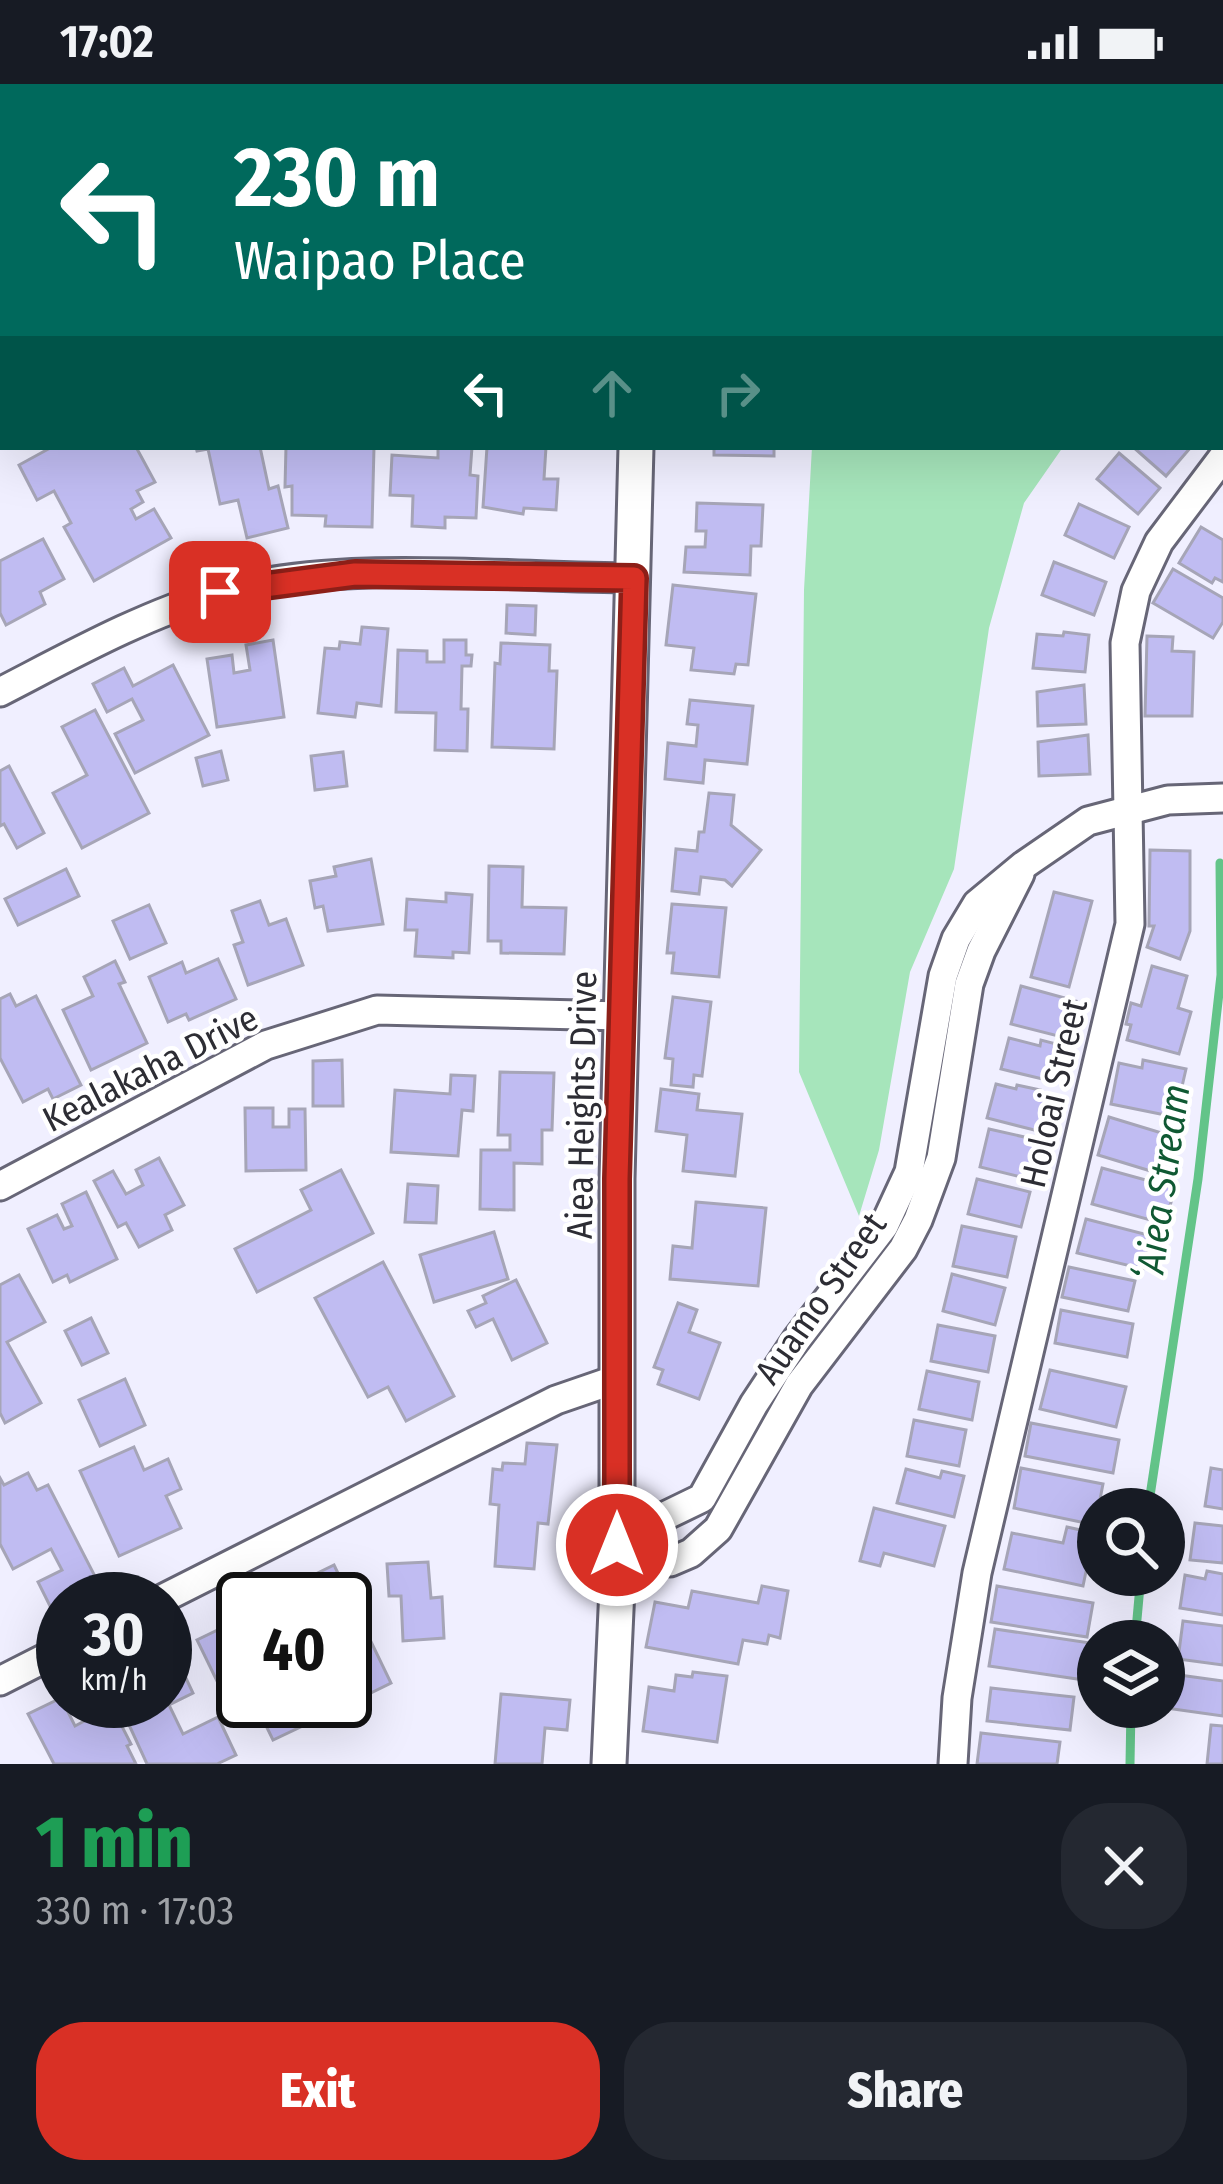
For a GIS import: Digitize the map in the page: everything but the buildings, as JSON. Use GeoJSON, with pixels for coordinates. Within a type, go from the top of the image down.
{"type":"FeatureCollection","features":[{"type":"Feature","properties":{"kind":"street","name":"Aiea Heights Drive"},"geometry":{"type":"LineString","coordinates":[[609,1764],[625,1545],[616,1379],[636,450]]}},
{"type":"Feature","properties":{"kind":"street","name":"Holoai Street"},"geometry":{"type":"LineString","coordinates":[[953,1764],[957,1698],[977,1573],[1130,924],[1125,643],[1136,591],[1159,542],[1223,457]]}},
{"type":"Feature","properties":{"kind":"street"},"geometry":{"type":"LineString","coordinates":[[0,692],[167,611],[255,585],[355,574],[634,578]]}},
{"type":"Feature","properties":{"kind":"street","name":"Auamo Street"},"geometry":{"type":"LineString","coordinates":[[625,1545],[702,1498],[754,1403],[884,1226],[909,1172],[944,976],[956,939],[977,904],[1088,821],[1168,800],[1223,798]]}},
{"type":"Feature","properties":{"kind":"street","name":"Auamo Street"},"geometry":{"type":"LineString","coordinates":[[625,1545],[670,1562],[691,1553],[718,1529],[800,1384],[903,1249],[941,1158],[969,984],[1024,865]]}},
{"type":"Feature","properties":{"kind":"street","name":"Kealakaha Drive"},"geometry":{"type":"LineString","coordinates":[[0,1186],[266,1045],[377,1010],[622,1016]]}},
{"type":"Feature","properties":{"kind":"street"},"geometry":{"type":"LineString","coordinates":[[192,1584],[556,1400],[616,1379]]}},
{"type":"Feature","properties":{"kind":"street"},"geometry":{"type":"LineString","coordinates":[[0,1681],[36,1663]]}},
{"type":"Feature","properties":{"kind":"green space"},"geometry":{"type":"Polygon","coordinates":[[[812,450],[1061,450],[1024,503],[989,628],[954,869],[910,972],[879,1150],[859,1216],[799,1072],[804,590],[812,450]]]}},
{"type":"Feature","properties":{"kind":"waterway","name":"ʻAiea Stream"},"geometry":{"type":"LineString","coordinates":[[1151,1488],[1198,1179],[1221,975],[1220,863]]}},
{"type":"Feature","properties":{"kind":"waterway","name":"ʻAiea Stream"},"geometry":{"type":"LineString","coordinates":[[1137,1620],[1139,1596]]}},
{"type":"Feature","properties":{"kind":"waterway","name":"ʻAiea Stream"},"geometry":{"type":"LineString","coordinates":[[1130,1764],[1131,1728]]}},
{"type":"Feature","properties":{"kind":"route"},"geometry":{"type":"LineString","coordinates":[[220,592],[355,574],[634,578],[617,1179],[617,1545]]}}]}
